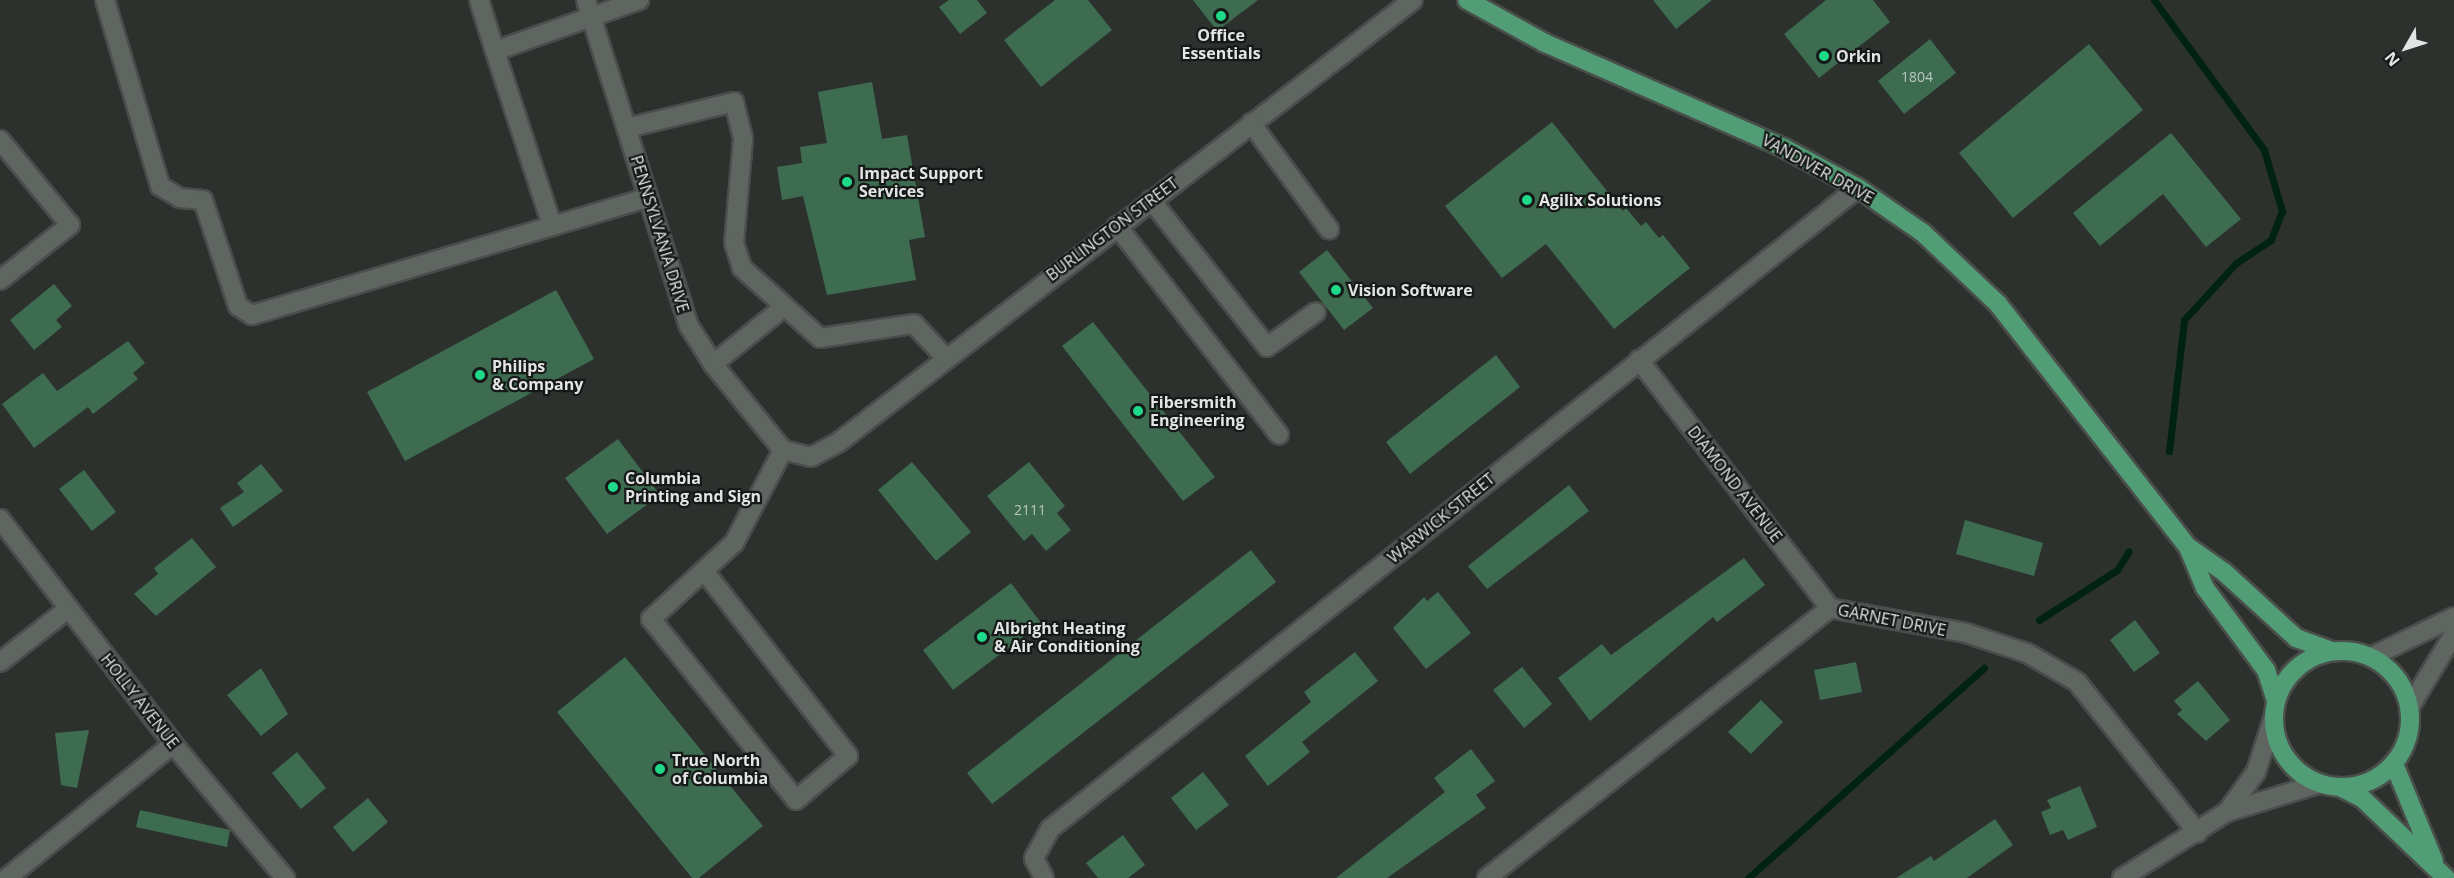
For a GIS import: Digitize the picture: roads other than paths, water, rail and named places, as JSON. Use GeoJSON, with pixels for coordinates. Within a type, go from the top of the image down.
{"type":"FeatureCollection","features":[{"type":"Feature","properties":{"kind":"main road","name":"VANDIVER DRIVE"},"geometry":{"type":"LineString","coordinates":[[1467,0],[1545,43],[1784,148],[1858,188],[1923,232],[1998,304],[2188,547],[2205,588],[2266,670],[2276,700]]}},
{"type":"Feature","properties":{"kind":"main road","name":"VANDIVER DRIVE"},"geometry":{"type":"LineString","coordinates":[[2188,547],[2224,572],[2296,638],[2332,651]]}},
{"type":"Feature","properties":{"kind":"main road"},"geometry":{"type":"LineString","coordinates":[[2342,788],[2365,784],[2394,764],[2406,743],[2409,708],[2394,676],[2371,657],[2332,651],[2296,668],[2276,700],[2273,719],[2283,754],[2319,784],[2342,788],[2362,798],[2441,872]]}},
{"type":"Feature","properties":{"kind":"main road"},"geometry":{"type":"LineString","coordinates":[[2394,764],[2441,872]]}},
{"type":"Feature","properties":{"kind":"street"},"geometry":{"type":"LineString","coordinates":[[105,0],[160,186],[180,198],[204,200],[238,306],[252,315],[648,198]]}},
{"type":"Feature","properties":{"kind":"street"},"geometry":{"type":"LineString","coordinates":[[479,0],[552,225]]}},
{"type":"Feature","properties":{"kind":"street","name":"PENNSYLVANIA DRIVE"},"geometry":{"type":"LineString","coordinates":[[586,0],[686,316],[712,364],[783,450]]}},
{"type":"Feature","properties":{"kind":"street"},"geometry":{"type":"LineString","coordinates":[[495,51],[592,19],[639,0]]}},
{"type":"Feature","properties":{"kind":"street","name":"BURLINGTON STREET"},"geometry":{"type":"LineString","coordinates":[[783,450],[811,457],[839,442],[945,357],[1413,0]]}},
{"type":"Feature","properties":{"kind":"street"},"geometry":{"type":"LineString","coordinates":[[627,128],[734,102],[742,139],[734,243],[741,268],[820,338],[914,324],[945,357]]}},
{"type":"Feature","properties":{"kind":"street"},"geometry":{"type":"LineString","coordinates":[[1251,123],[1329,229]]}},
{"type":"Feature","properties":{"kind":"street"},"geometry":{"type":"LineString","coordinates":[[0,140],[70,225],[0,280]]}},
{"type":"Feature","properties":{"kind":"street","name":"WARWICK STREET"},"geometry":{"type":"LineString","coordinates":[[1044,878],[1034,858],[1050,829],[1858,188]]}},
{"type":"Feature","properties":{"kind":"street"},"geometry":{"type":"LineString","coordinates":[[1150,200],[1267,347],[1316,312]]}},
{"type":"Feature","properties":{"kind":"street"},"geometry":{"type":"LineString","coordinates":[[1116,226],[1280,435]]}},
{"type":"Feature","properties":{"kind":"street"},"geometry":{"type":"LineString","coordinates":[[712,364],[784,307]]}},
{"type":"Feature","properties":{"kind":"street","name":"DIAMOND AVENUE"},"geometry":{"type":"LineString","coordinates":[[1639,360],[1830,608]]}},
{"type":"Feature","properties":{"kind":"street"},"geometry":{"type":"LineString","coordinates":[[705,572],[848,756],[796,800],[651,619],[705,572],[734,543],[783,450]]}},
{"type":"Feature","properties":{"kind":"street","name":"HOLLY AVENUE"},"geometry":{"type":"LineString","coordinates":[[0,519],[173,744],[285,878]]}},
{"type":"Feature","properties":{"kind":"street","name":"GARNET DRIVE"},"geometry":{"type":"LineString","coordinates":[[1487,878],[1830,608],[1966,633],[2027,653],[2077,682],[2198,833]]}},
{"type":"Feature","properties":{"kind":"street"},"geometry":{"type":"LineString","coordinates":[[0,662],[68,609]]}},
{"type":"Feature","properties":{"kind":"street"},"geometry":{"type":"LineString","coordinates":[[2371,657],[2454,617]]}},
{"type":"Feature","properties":{"kind":"street"},"geometry":{"type":"LineString","coordinates":[[2409,708],[2454,634]]}},
{"type":"Feature","properties":{"kind":"street"},"geometry":{"type":"LineString","coordinates":[[2122,878],[2198,833],[2227,812],[2256,772],[2273,719]]}},
{"type":"Feature","properties":{"kind":"street"},"geometry":{"type":"LineString","coordinates":[[7,878],[173,744]]}},
{"type":"Feature","properties":{"kind":"street"},"geometry":{"type":"LineString","coordinates":[[2227,812],[2319,784]]}},
{"type":"Feature","properties":{"kind":"waterway"},"geometry":{"type":"LineString","coordinates":[[2154,0],[2264,150],[2282,211],[2271,240],[2236,263],[2184,320],[2169,451]]}},
{"type":"Feature","properties":{"kind":"waterway"},"geometry":{"type":"LineString","coordinates":[[2039,620],[2117,570],[2129,551]]}},
{"type":"Feature","properties":{"kind":"waterway"},"geometry":{"type":"LineString","coordinates":[[1748,878],[1984,668]]}},
{"type":"Feature","properties":{"kind":"place","name":"Office Essentials"},"geometry":{"type":"Point","coordinates":[1221,16]}},
{"type":"Feature","properties":{"kind":"place","name":"Orkin"},"geometry":{"type":"Point","coordinates":[1824,56]}},
{"type":"Feature","properties":{"kind":"place","name":"Impact Support Services"},"geometry":{"type":"Point","coordinates":[847,182]}},
{"type":"Feature","properties":{"kind":"place","name":"Agilix Solutions"},"geometry":{"type":"Point","coordinates":[1527,200]}},
{"type":"Feature","properties":{"kind":"place","name":"Vision Software"},"geometry":{"type":"Point","coordinates":[1336,290]}},
{"type":"Feature","properties":{"kind":"place","name":"Philips & Company"},"geometry":{"type":"Point","coordinates":[480,375]}},
{"type":"Feature","properties":{"kind":"place","name":"Fibersmith Engineering"},"geometry":{"type":"Point","coordinates":[1138,411]}},
{"type":"Feature","properties":{"kind":"place","name":"Columbia Printing and Sign"},"geometry":{"type":"Point","coordinates":[613,487]}},
{"type":"Feature","properties":{"kind":"place","name":"Albright Heating & Air Conditioning"},"geometry":{"type":"Point","coordinates":[982,637]}},
{"type":"Feature","properties":{"kind":"place","name":"True North of Columbia"},"geometry":{"type":"Point","coordinates":[660,769]}}]}
